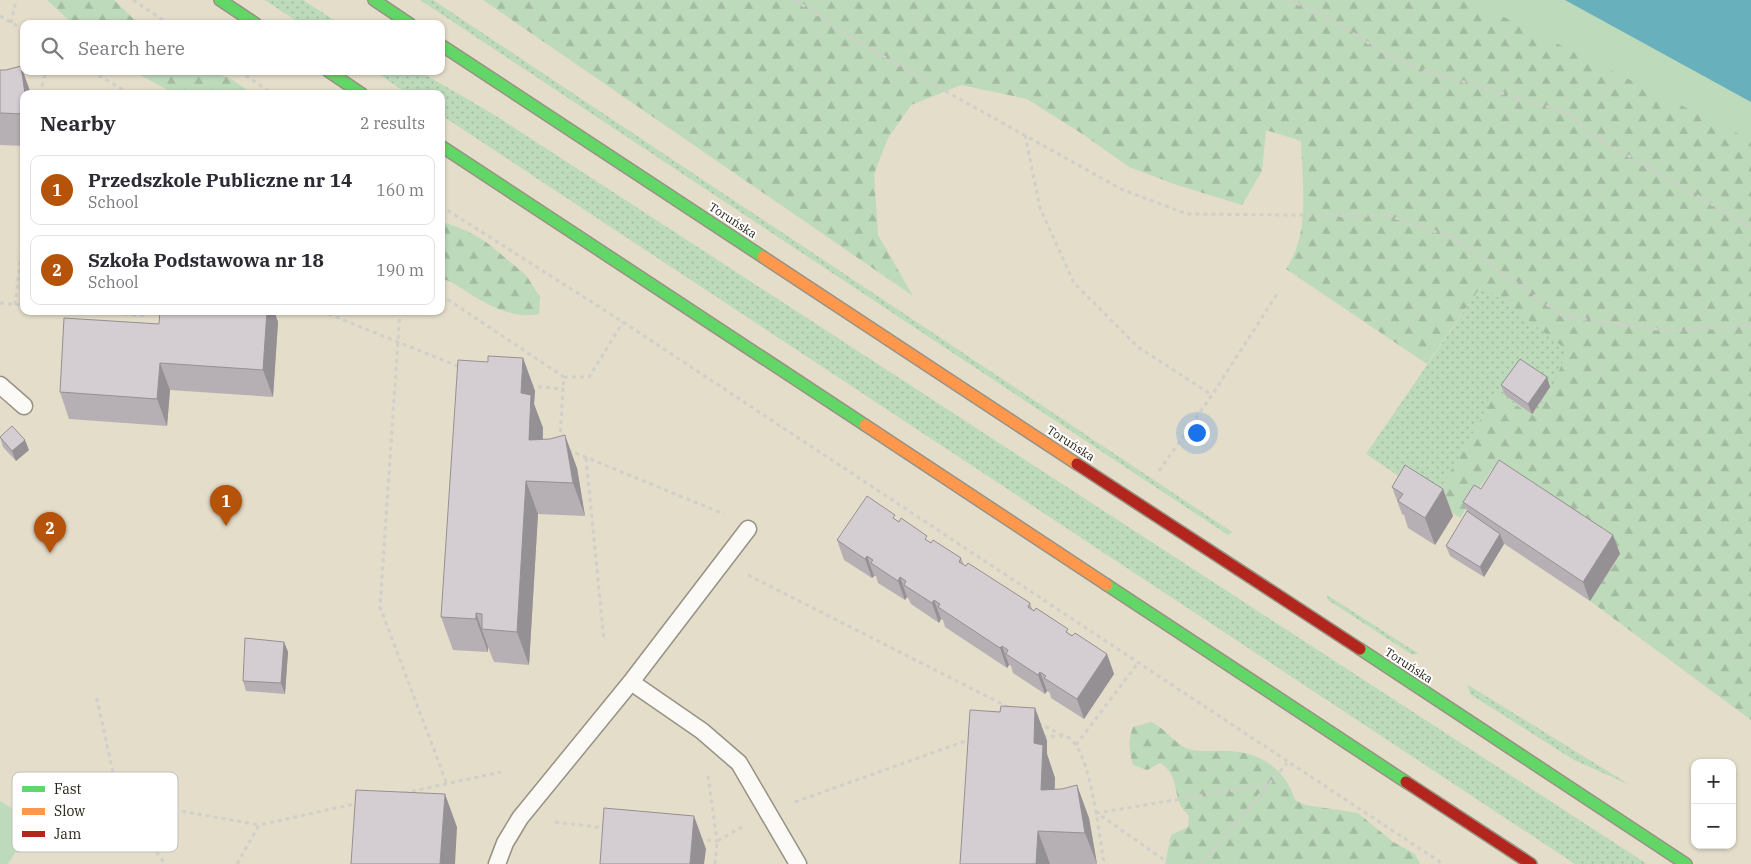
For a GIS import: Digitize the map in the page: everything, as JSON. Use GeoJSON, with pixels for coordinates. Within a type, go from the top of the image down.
{"type":"FeatureCollection","features":[{"type":"Feature","properties":{"kind":"main road"},"geometry":{"type":"LineString","coordinates":[[220,0],[250,20]]}},
{"type":"Feature","properties":{"kind":"main road"},"geometry":{"type":"LineString","coordinates":[[374,0],[404,20]]}},
{"type":"Feature","properties":{"kind":"main road","name":"Toruńska"},"geometry":{"type":"LineString","coordinates":[[445,48],[1686,864]]}},
{"type":"Feature","properties":{"kind":"main road"},"geometry":{"type":"LineString","coordinates":[[334,75],[356,90]]}},
{"type":"Feature","properties":{"kind":"main road"},"geometry":{"type":"LineString","coordinates":[[445,149],[1532,864]]}},
{"type":"Feature","properties":{"kind":"lane"},"geometry":{"type":"LineString","coordinates":[[0,385],[24,406]]}},
{"type":"Feature","properties":{"kind":"lane"},"geometry":{"type":"LineString","coordinates":[[497,864],[505,843],[520,818],[631,682],[748,529]]}},
{"type":"Feature","properties":{"kind":"lane"},"geometry":{"type":"LineString","coordinates":[[631,682],[702,731],[739,763],[798,864]]}},
{"type":"Feature","properties":{"kind":"path"},"geometry":{"type":"LineString","coordinates":[[11,23],[16,0]]}},
{"type":"Feature","properties":{"kind":"path"},"geometry":{"type":"LineString","coordinates":[[133,0],[163,20]]}},
{"type":"Feature","properties":{"kind":"path"},"geometry":{"type":"LineString","coordinates":[[795,0],[863,45],[1121,188],[1187,214],[1390,216],[1453,238],[1563,316],[1670,331],[1751,325]]}},
{"type":"Feature","properties":{"kind":"path"},"geometry":{"type":"LineString","coordinates":[[1289,0],[1323,15],[1392,57],[1420,69],[1558,110],[1573,117],[1591,134],[1751,227]]}},
{"type":"Feature","properties":{"kind":"path"},"geometry":{"type":"LineString","coordinates":[[0,16],[20,28]]}},
{"type":"Feature","properties":{"kind":"path"},"geometry":{"type":"LineString","coordinates":[[41,90],[45,75]]}},
{"type":"Feature","properties":{"kind":"path"},"geometry":{"type":"LineString","coordinates":[[99,75],[123,90]]}},
{"type":"Feature","properties":{"kind":"path"},"geometry":{"type":"LineString","coordinates":[[245,75],[267,90]]}},
{"type":"Feature","properties":{"kind":"path"},"geometry":{"type":"LineString","coordinates":[[1025,135],[1040,208],[1074,283],[1138,347],[1212,395]]}},
{"type":"Feature","properties":{"kind":"path"},"geometry":{"type":"LineString","coordinates":[[445,209],[623,322],[1443,864]]}},
{"type":"Feature","properties":{"kind":"path"},"geometry":{"type":"LineString","coordinates":[[15,304],[20,263]]}},
{"type":"Feature","properties":{"kind":"path"},"geometry":{"type":"LineString","coordinates":[[1158,471],[1212,395],[1280,291]]}},
{"type":"Feature","properties":{"kind":"path"},"geometry":{"type":"LineString","coordinates":[[445,298],[564,377],[589,377],[623,322]]}},
{"type":"Feature","properties":{"kind":"path"},"geometry":{"type":"LineString","coordinates":[[0,303],[20,305]]}},
{"type":"Feature","properties":{"kind":"path"},"geometry":{"type":"LineString","coordinates":[[331,315],[466,370]]}},
{"type":"Feature","properties":{"kind":"path"},"geometry":{"type":"LineString","coordinates":[[400,315],[380,607],[447,784]]}},
{"type":"Feature","properties":{"kind":"path"},"geometry":{"type":"LineString","coordinates":[[564,377],[559,446],[726,515],[748,529]]}},
{"type":"Feature","properties":{"kind":"path"},"geometry":{"type":"LineString","coordinates":[[527,386],[563,389]]}},
{"type":"Feature","properties":{"kind":"path"},"geometry":{"type":"LineString","coordinates":[[586,458],[604,641]]}},
{"type":"Feature","properties":{"kind":"path"},"geometry":{"type":"LineString","coordinates":[[723,562],[1015,711]]}},
{"type":"Feature","properties":{"kind":"path"},"geometry":{"type":"LineString","coordinates":[[1076,745],[1138,663]]}},
{"type":"Feature","properties":{"kind":"path"},"geometry":{"type":"LineString","coordinates":[[96,695],[113,772]]}},
{"type":"Feature","properties":{"kind":"path"},"geometry":{"type":"LineString","coordinates":[[1032,720],[1067,737],[1080,749],[1097,813],[1104,864]]}},
{"type":"Feature","properties":{"kind":"path"},"geometry":{"type":"LineString","coordinates":[[702,731],[717,841],[715,864]]}},
{"type":"Feature","properties":{"kind":"path"},"geometry":{"type":"LineString","coordinates":[[1040,736],[1067,737]]}},
{"type":"Feature","properties":{"kind":"path"},"geometry":{"type":"LineString","coordinates":[[697,839],[717,841],[768,812],[975,737]]}},
{"type":"Feature","properties":{"kind":"path"},"geometry":{"type":"LineString","coordinates":[[1201,864],[1287,762]]}},
{"type":"Feature","properties":{"kind":"path"},"geometry":{"type":"LineString","coordinates":[[400,794],[501,772]]}},
{"type":"Feature","properties":{"kind":"path"},"geometry":{"type":"LineString","coordinates":[[1097,813],[1269,784]]}},
{"type":"Feature","properties":{"kind":"path"},"geometry":{"type":"LineString","coordinates":[[178,811],[259,825],[362,802]]}},
{"type":"Feature","properties":{"kind":"path"},"geometry":{"type":"LineString","coordinates":[[1097,813],[1170,864]]}},
{"type":"Feature","properties":{"kind":"path"},"geometry":{"type":"LineString","coordinates":[[520,818],[608,829]]}},
{"type":"Feature","properties":{"kind":"path"},"geometry":{"type":"LineString","coordinates":[[237,864],[259,825]]}},
{"type":"Feature","properties":{"kind":"path"},"geometry":{"type":"LineString","coordinates":[[156,852],[165,864]]}},
{"type":"Feature","properties":{"kind":"path"},"geometry":{"type":"LineString","coordinates":[[1432,864],[1433,857]]}},
{"type":"Feature","properties":{"kind":"green space"},"geometry":{"type":"Polygon","coordinates":[[[47,0],[114,0],[135,20],[69,20],[47,0]]]}},
{"type":"Feature","properties":{"kind":"green space"},"geometry":{"type":"Polygon","coordinates":[[[265,0],[303,0],[334,20],[295,20],[265,0]]]}},
{"type":"Feature","properties":{"kind":"green space"},"geometry":{"type":"Polygon","coordinates":[[[420,0],[433,0],[1232,532],[1228,535],[420,0]]]}},
{"type":"Feature","properties":{"kind":"green space"},"geometry":{"type":"Polygon","coordinates":[[[483,0],[1553,0],[1751,109],[1751,720],[1590,601],[1620,555],[1492,469],[1460,518],[1434,500],[1496,393],[1534,416],[1553,387],[1567,350],[1482,285],[1427,364],[1286,269],[1294,255],[1302,224],[1301,141],[1266,130],[1262,171],[1242,205],[1177,185],[1129,167],[1084,135],[1027,99],[961,85],[911,105],[888,138],[874,174],[878,235],[913,296],[483,0]]]}},
{"type":"Feature","properties":{"kind":"green space"},"geometry":{"type":"Polygon","coordinates":[[[1470,0],[1751,0],[1751,140],[1470,0]]]}},
{"type":"Feature","properties":{"kind":"green space"},"geometry":{"type":"Polygon","coordinates":[[[140,75],[221,75],[231,79],[247,90],[168,90],[140,75]]]}},
{"type":"Feature","properties":{"kind":"green space"},"geometry":{"type":"Polygon","coordinates":[[[380,75],[426,75],[493,114],[1647,864],[1575,864],[445,118],[445,90],[402,90],[380,75]]]}},
{"type":"Feature","properties":{"kind":"green space"},"geometry":{"type":"Polygon","coordinates":[[[445,223],[467,231],[486,242],[526,275],[540,297],[539,314],[523,315],[506,312],[482,301],[445,280],[445,223]]]}},
{"type":"Feature","properties":{"kind":"green space"},"geometry":{"type":"Polygon","coordinates":[[[1482,285],[1568,350],[1553,387],[1534,416],[1497,394],[1434,500],[1366,454],[1482,285]]]}},
{"type":"Feature","properties":{"kind":"green space"},"geometry":{"type":"Polygon","coordinates":[[[1327,595],[1419,654],[1411,654],[1328,600],[1327,595]]]}},
{"type":"Feature","properties":{"kind":"green space"},"geometry":{"type":"Polygon","coordinates":[[[1468,685],[1630,785],[1574,760],[1470,694],[1468,685]]]}},
{"type":"Feature","properties":{"kind":"green space"},"geometry":{"type":"Polygon","coordinates":[[[1151,722],[1188,749],[1242,752],[1262,759],[1286,780],[1295,800],[1305,805],[1358,813],[1393,842],[1415,854],[1420,864],[1165,864],[1171,835],[1188,827],[1189,816],[1180,804],[1172,775],[1165,767],[1160,763],[1147,770],[1133,765],[1130,736],[1133,727],[1151,722]]]}},
{"type":"Feature","properties":{"kind":"green space"},"geometry":{"type":"Polygon","coordinates":[[[0,801],[12,808],[12,852],[15,852],[8,864],[0,864],[0,801]]]}},
{"type":"Feature","properties":{"kind":"water"},"geometry":{"type":"Polygon","coordinates":[[[1565,0],[1751,0],[1751,102],[1565,0]]]}},
{"type":"Feature","properties":{"kind":"building"},"geometry":{"type":"Polygon","coordinates":[[[20,66],[20,75],[22,75],[24,90],[20,90],[20,114],[0,113],[0,70],[20,66]]]}},
{"type":"Feature","properties":{"kind":"building"},"geometry":{"type":"Polygon","coordinates":[[[160,315],[267,315],[263,370],[160,363],[157,399],[60,392],[64,318],[159,324],[160,315]]]}},
{"type":"Feature","properties":{"kind":"building"},"geometry":{"type":"Polygon","coordinates":[[[488,356],[523,358],[521,393],[531,395],[529,440],[550,439],[565,435],[573,483],[526,481],[517,632],[482,629],[482,614],[476,613],[476,619],[441,617],[458,360],[488,362],[488,356]]]}},
{"type":"Feature","properties":{"kind":"building"},"geometry":{"type":"Polygon","coordinates":[[[1520,359],[1547,377],[1528,404],[1501,385],[1520,359]]]}},
{"type":"Feature","properties":{"kind":"building"},"geometry":{"type":"Polygon","coordinates":[[[12,426],[25,440],[12,451],[0,437],[12,426]]]}},
{"type":"Feature","properties":{"kind":"building"},"geometry":{"type":"Polygon","coordinates":[[[1499,460],[1613,535],[1583,582],[1463,502],[1474,485],[1481,489],[1499,460]]]}},
{"type":"Feature","properties":{"kind":"building"},"geometry":{"type":"Polygon","coordinates":[[[1405,465],[1443,489],[1425,518],[1398,501],[1403,494],[1392,487],[1405,465]]]}},
{"type":"Feature","properties":{"kind":"building"},"geometry":{"type":"Polygon","coordinates":[[[867,496],[895,515],[893,518],[899,522],[901,518],[927,536],[925,539],[931,543],[933,540],[961,558],[959,562],[966,566],[968,563],[1030,603],[1028,607],[1034,611],[1036,608],[1068,629],[1066,632],[1072,636],[1075,633],[1107,654],[1077,699],[1044,678],[1046,676],[1040,672],[1038,675],[1006,654],[1008,650],[1002,646],[1000,648],[938,607],[940,604],[934,600],[932,603],[904,585],[906,581],[900,577],[898,581],[871,563],[873,560],[867,556],[865,559],[837,540],[867,496]]]}},
{"type":"Feature","properties":{"kind":"building"},"geometry":{"type":"Polygon","coordinates":[[[1467,511],[1500,534],[1480,567],[1446,546],[1467,511]]]}},
{"type":"Feature","properties":{"kind":"building"},"geometry":{"type":"Polygon","coordinates":[[[245,638],[284,642],[281,683],[243,681],[245,638]]]}},
{"type":"Feature","properties":{"kind":"building"},"geometry":{"type":"Polygon","coordinates":[[[1001,706],[1035,708],[1034,743],[1043,745],[1041,790],[1062,789],[1077,785],[1085,833],[1038,831],[1036,864],[960,864],[970,710],[1000,712],[1001,706]]]}},
{"type":"Feature","properties":{"kind":"building"},"geometry":{"type":"Polygon","coordinates":[[[356,790],[445,794],[440,864],[351,864],[356,790]]]}},
{"type":"Feature","properties":{"kind":"building"},"geometry":{"type":"Polygon","coordinates":[[[604,808],[694,816],[690,864],[600,864],[604,808]]]}},
{"type":"Feature","properties":{"kind":"traffic: fast"},"geometry":{"type":"LineString","coordinates":[[220,0],[250,20]]}},
{"type":"Feature","properties":{"kind":"traffic: fast"},"geometry":{"type":"LineString","coordinates":[[374,0],[404,20]]}},
{"type":"Feature","properties":{"kind":"traffic: fast"},"geometry":{"type":"LineString","coordinates":[[445,48],[763,257]]}},
{"type":"Feature","properties":{"kind":"traffic: fast"},"geometry":{"type":"LineString","coordinates":[[334,75],[356,90]]}},
{"type":"Feature","properties":{"kind":"traffic: fast"},"geometry":{"type":"LineString","coordinates":[[445,149],[865,425]]}},
{"type":"Feature","properties":{"kind":"traffic: fast"},"geometry":{"type":"LineString","coordinates":[[1107,585],[1406,782]]}},
{"type":"Feature","properties":{"kind":"traffic: fast"},"geometry":{"type":"LineString","coordinates":[[1360,649],[1686,864]]}},
{"type":"Feature","properties":{"kind":"traffic: slow"},"geometry":{"type":"LineString","coordinates":[[763,257],[1077,464]]}},
{"type":"Feature","properties":{"kind":"traffic: slow"},"geometry":{"type":"LineString","coordinates":[[865,425],[1107,585]]}},
{"type":"Feature","properties":{"kind":"traffic: jam"},"geometry":{"type":"LineString","coordinates":[[1077,464],[1360,649]]}},
{"type":"Feature","properties":{"kind":"traffic: jam"},"geometry":{"type":"LineString","coordinates":[[1406,782],[1531,864]]}},
{"type":"Feature","properties":{"kind":"place","name":"Przedszkole Publiczne nr 14"},"geometry":{"type":"Point","coordinates":[226,526]}},
{"type":"Feature","properties":{"kind":"place","name":"Szkoła Podstawowa nr 18"},"geometry":{"type":"Point","coordinates":[50,553]}}]}
